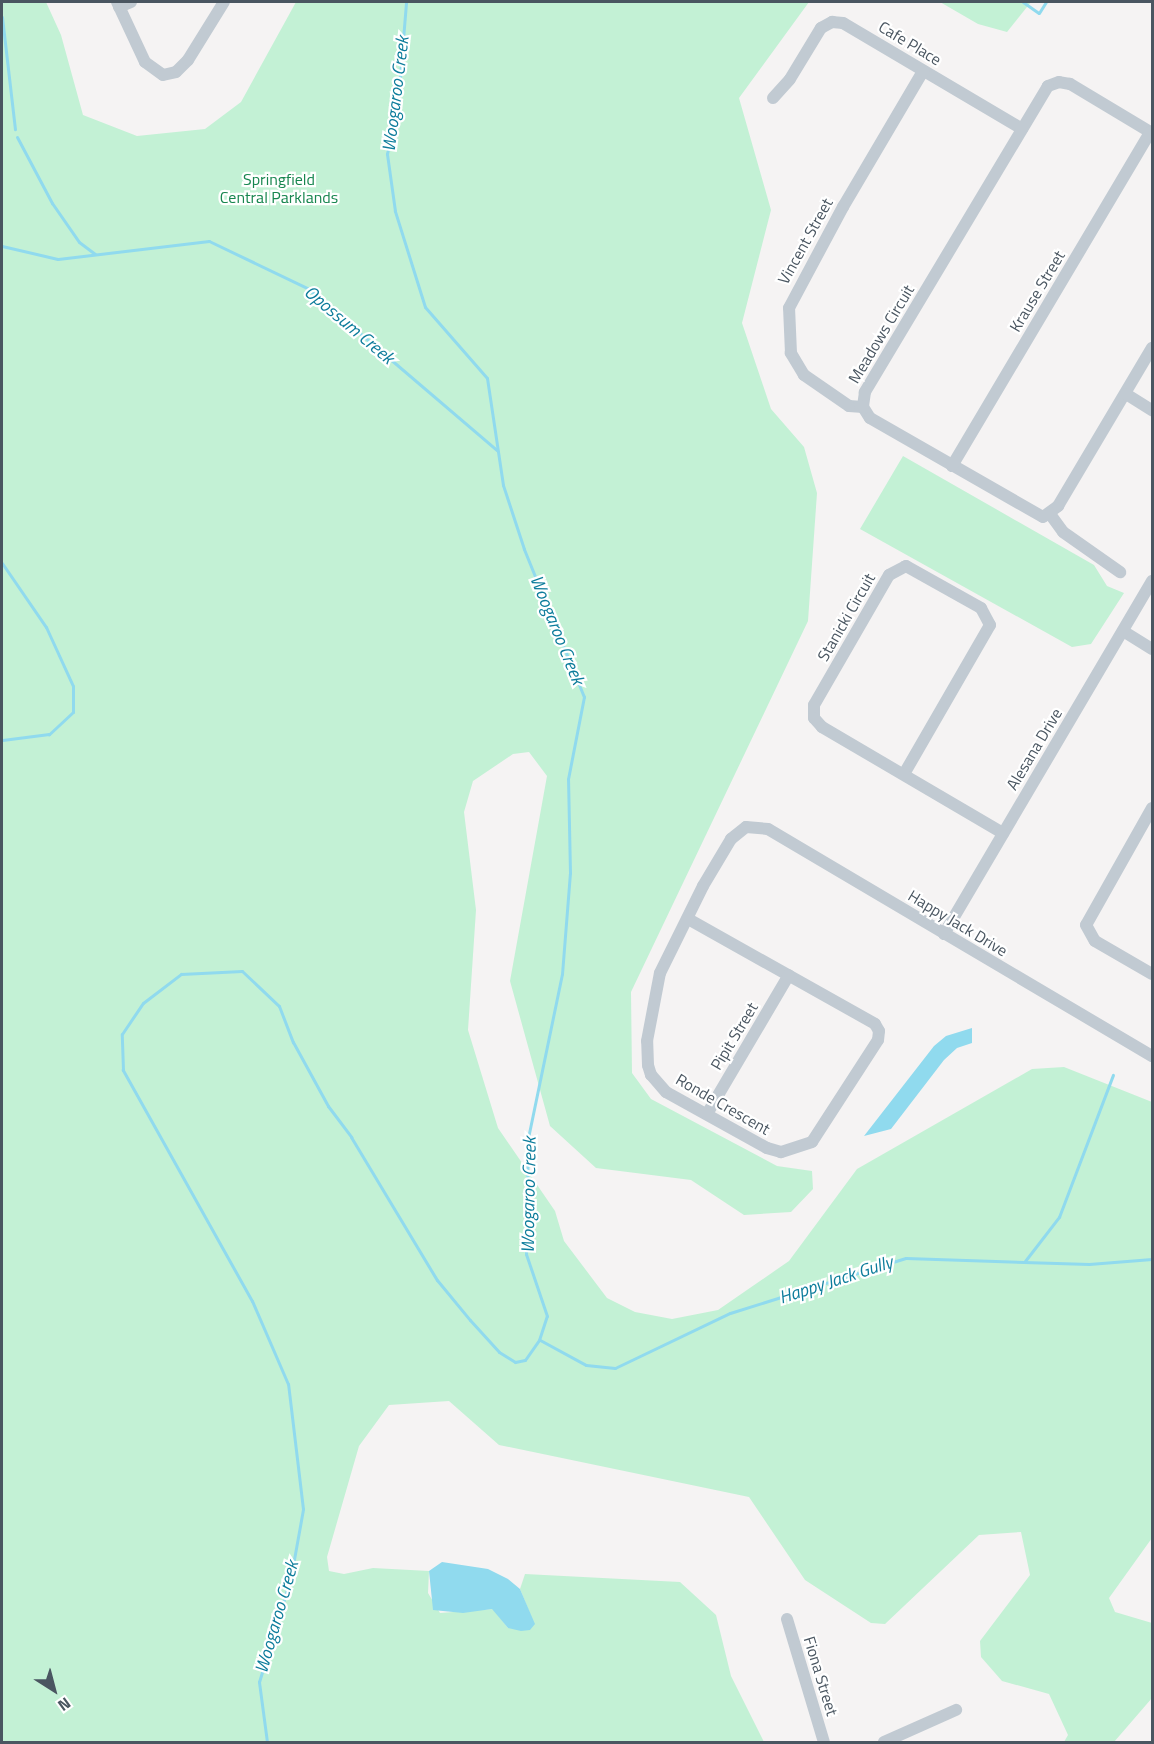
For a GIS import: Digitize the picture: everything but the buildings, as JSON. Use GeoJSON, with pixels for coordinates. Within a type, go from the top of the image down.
{"type":"FeatureCollection","features":[{"type":"Feature","properties":{"kind":"street"},"geometry":{"type":"LineString","coordinates":[[132,2],[118,4],[145,62],[163,75],[176,72],[188,60],[224,2]]}},
{"type":"Feature","properties":{"kind":"street","name":"Cafe Place"},"geometry":{"type":"LineString","coordinates":[[773,98],[790,79],[821,28],[832,22],[843,23],[1022,129]]}},
{"type":"Feature","properties":{"kind":"street","name":"Vincent Street"},"geometry":{"type":"LineString","coordinates":[[862,407],[849,406],[804,375],[791,353],[789,308],[843,207],[923,71]]}},
{"type":"Feature","properties":{"kind":"street","name":"Meadows Circuit"},"geometry":{"type":"LineString","coordinates":[[1050,514],[1036,516],[870,418],[862,407],[865,392],[1047,87],[1059,82],[1151,133]]}},
{"type":"Feature","properties":{"kind":"street","name":"Krause Street"},"geometry":{"type":"LineString","coordinates":[[952,466],[1151,133]]}},
{"type":"Feature","properties":{"kind":"street"},"geometry":{"type":"LineString","coordinates":[[1120,572],[1063,532],[1050,514],[1126,394],[1152,348]]}},
{"type":"Feature","properties":{"kind":"street"},"geometry":{"type":"LineString","coordinates":[[1126,394],[1152,410]]}},
{"type":"Feature","properties":{"kind":"street","name":"Stanicki Circuit"},"geometry":{"type":"LineString","coordinates":[[904,774],[990,625],[981,608],[906,566],[889,575],[812,711],[822,727],[1003,833]]}},
{"type":"Feature","properties":{"kind":"street","name":"Alesana Drive"},"geometry":{"type":"LineString","coordinates":[[944,934],[1152,581]]}},
{"type":"Feature","properties":{"kind":"street"},"geometry":{"type":"LineString","coordinates":[[1123,631],[1152,649]]}},
{"type":"Feature","properties":{"kind":"street"},"geometry":{"type":"LineString","coordinates":[[1152,808],[1086,925],[1095,941],[1152,974]]}},
{"type":"Feature","properties":{"kind":"street","name":"Ronde Crescent"},"geometry":{"type":"LineString","coordinates":[[690,920],[875,1024],[878,1040],[822,1131],[799,1149],[767,1148],[666,1092],[651,1075],[648,1065],[647,1041],[660,973],[690,920],[704,886],[731,839],[746,827]]}},
{"type":"Feature","properties":{"kind":"street","name":"Happy Jack Drive"},"geometry":{"type":"LineString","coordinates":[[746,827],[768,829],[1152,1056]]}},
{"type":"Feature","properties":{"kind":"street","name":"Pipit Street"},"geometry":{"type":"LineString","coordinates":[[707,1114],[789,975]]}},
{"type":"Feature","properties":{"kind":"street","name":"Fiona Street"},"geometry":{"type":"LineString","coordinates":[[787,1619],[824,1743]]}},
{"type":"Feature","properties":{"kind":"street"},"geometry":{"type":"LineString","coordinates":[[884,1743],[956,1710]]}},
{"type":"Feature","properties":{"kind":"green space","name":"Springfield Central Parklands"},"geometry":{"type":"Polygon","coordinates":[[[2,2],[46,2],[61,35],[83,115],[137,136],[205,129],[241,102],[296,2],[809,2],[739,98],[771,210],[742,323],[771,409],[804,447],[817,493],[808,621],[631,992],[632,1073],[651,1099],[777,1166],[812,1171],[813,1189],[791,1212],[744,1215],[691,1180],[596,1168],[550,1126],[510,981],[547,776],[529,752],[513,754],[473,781],[464,812],[476,910],[468,1030],[498,1128],[555,1211],[564,1241],[607,1298],[635,1312],[672,1319],[718,1310],[789,1261],[857,1169],[1032,1069],[1064,1067],[1152,1102],[1152,1538],[1109,1598],[1115,1612],[1152,1623],[1152,1698],[1114,1742],[1064,1742],[1068,1735],[1049,1694],[1002,1681],[981,1657],[980,1641],[1030,1575],[1021,1532],[979,1535],[885,1624],[871,1623],[805,1580],[749,1497],[499,1445],[449,1401],[389,1405],[359,1446],[327,1557],[329,1571],[344,1574],[373,1568],[429,1571],[428,1593],[440,1613],[493,1609],[508,1628],[531,1616],[520,1589],[525,1574],[680,1582],[716,1615],[731,1676],[764,1742],[2,1742],[2,2]]]}},
{"type":"Feature","properties":{"kind":"green space"},"geometry":{"type":"Polygon","coordinates":[[[940,2],[1031,2],[1007,32],[978,24],[940,2]]]}},
{"type":"Feature","properties":{"kind":"green space"},"geometry":{"type":"Polygon","coordinates":[[[903,456],[1094,565],[1107,586],[1124,593],[1091,644],[1072,647],[860,529],[903,456]]]}},
{"type":"Feature","properties":{"kind":"water"},"geometry":{"type":"Polygon","coordinates":[[[972,1028],[972,1043],[957,1048],[944,1060],[891,1129],[864,1136],[934,1046],[946,1036],[972,1028]]]}},
{"type":"Feature","properties":{"kind":"water"},"geometry":{"type":"Polygon","coordinates":[[[442,1562],[488,1569],[508,1579],[520,1589],[535,1624],[530,1630],[521,1631],[508,1628],[492,1609],[463,1613],[433,1610],[429,1571],[442,1562]]]}},
{"type":"Feature","properties":{"kind":"waterway","name":"Woogaroo Creek"},"geometry":{"type":"LineString","coordinates":[[267,1742],[259,1682],[291,1576],[303,1509],[288,1384],[252,1301],[123,1070],[122,1034],[143,1003],[181,974],[242,971],[279,1006],[293,1042],[328,1106],[351,1137],[437,1280],[470,1320],[499,1352],[515,1362],[525,1360],[539,1340],[547,1316],[526,1254],[528,1138],[562,974],[570,873],[568,779],[584,697],[524,549],[503,485],[487,378],[425,307],[395,211],[387,154],[398,100],[406,2]]}},
{"type":"Feature","properties":{"kind":"waterway"},"geometry":{"type":"LineString","coordinates":[[1023,2],[1039,13],[1046,2]]}},
{"type":"Feature","properties":{"kind":"waterway"},"geometry":{"type":"LineString","coordinates":[[2,17],[15,129]]}},
{"type":"Feature","properties":{"kind":"waterway"},"geometry":{"type":"LineString","coordinates":[[17,137],[52,203],[79,242],[95,254]]}},
{"type":"Feature","properties":{"kind":"waterway","name":"Opossum Creek"},"geometry":{"type":"LineString","coordinates":[[2,246],[58,259],[209,241],[307,288],[497,450]]}},
{"type":"Feature","properties":{"kind":"waterway","name":"Opossum Creek"},"geometry":{"type":"LineString","coordinates":[[2,563],[46,627],[73,686],[73,712],[49,734],[2,740]]}},
{"type":"Feature","properties":{"kind":"waterway"},"geometry":{"type":"LineString","coordinates":[[1025,1261],[1059,1217],[1113,1075]]}},
{"type":"Feature","properties":{"kind":"waterway","name":"Happy Jack Gully"},"geometry":{"type":"LineString","coordinates":[[540,1340],[586,1365],[615,1368],[730,1313],[906,1258],[1089,1264],[1152,1259]]}}]}
